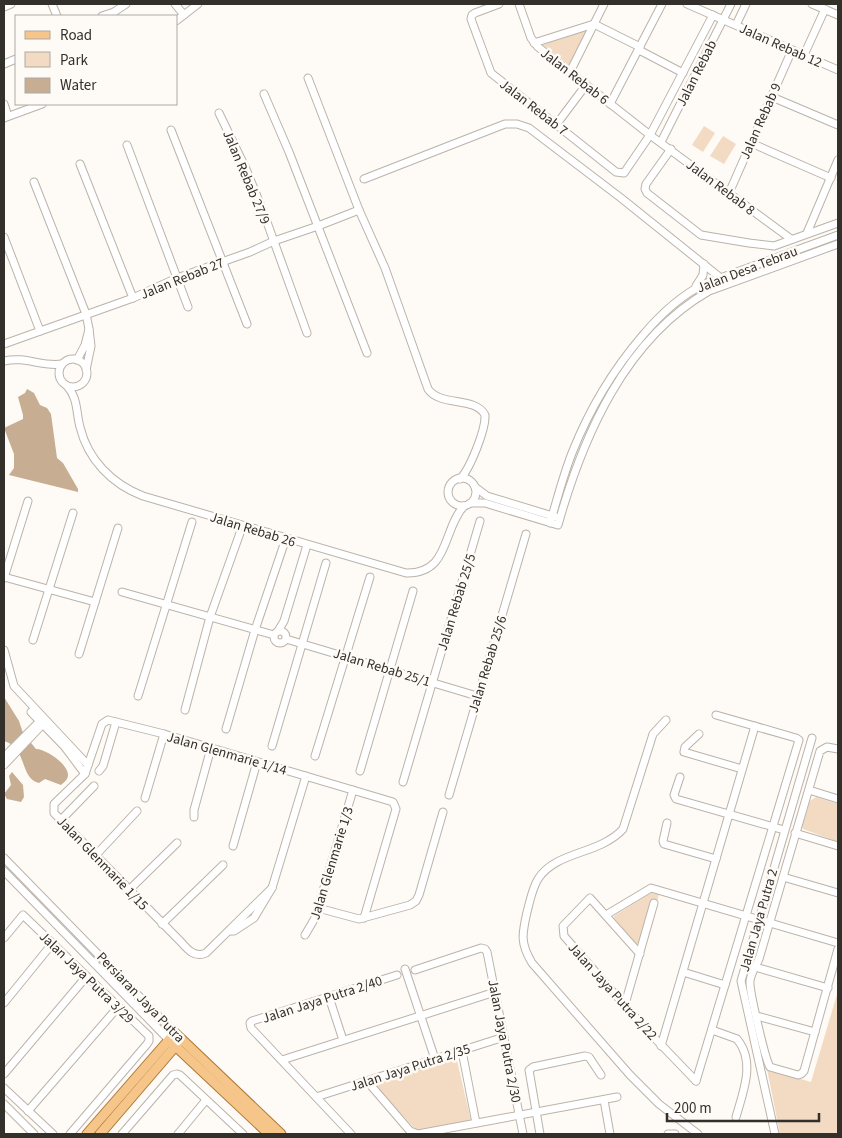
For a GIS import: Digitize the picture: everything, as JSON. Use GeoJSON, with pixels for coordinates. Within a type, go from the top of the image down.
{"type":"FeatureCollection","features":[{"type":"Feature","properties":{"kind":"main road"},"geometry":{"type":"LineString","coordinates":[[87,1134],[175,1040]]}},
{"type":"Feature","properties":{"kind":"main road"},"geometry":{"type":"LineString","coordinates":[[100,1134],[175,1040]]}},
{"type":"Feature","properties":{"kind":"main road","name":"Persiaran Jaya Putra"},"geometry":{"type":"LineString","coordinates":[[175,1040],[269,1134]]}},
{"type":"Feature","properties":{"kind":"main road","name":"Persiaran Jaya Putra"},"geometry":{"type":"LineString","coordinates":[[175,1040],[281,1134]]}},
{"type":"Feature","properties":{"kind":"street"},"geometry":{"type":"LineString","coordinates":[[4,7],[11,4]]}},
{"type":"Feature","properties":{"kind":"street"},"geometry":{"type":"LineString","coordinates":[[105,15],[114,12],[126,4]]}},
{"type":"Feature","properties":{"kind":"street"},"geometry":{"type":"LineString","coordinates":[[174,4],[184,15]]}},
{"type":"Feature","properties":{"kind":"street"},"geometry":{"type":"LineString","coordinates":[[178,20],[198,4]]}},
{"type":"Feature","properties":{"kind":"street","name":"Jalan Rebab 7"},"geometry":{"type":"LineString","coordinates":[[500,4],[475,12],[471,19],[491,74],[616,172],[624,173],[650,135]]}},
{"type":"Feature","properties":{"kind":"street","name":"Jalan Rebab 6"},"geometry":{"type":"LineString","coordinates":[[519,4],[534,43],[650,135]]}},
{"type":"Feature","properties":{"kind":"street"},"geometry":{"type":"LineString","coordinates":[[570,72],[604,4]]}},
{"type":"Feature","properties":{"kind":"street"},"geometry":{"type":"LineString","coordinates":[[610,104],[662,4]]}},
{"type":"Feature","properties":{"kind":"street","name":"Jalan Rebab 12"},"geometry":{"type":"LineString","coordinates":[[687,4],[838,70]]}},
{"type":"Feature","properties":{"kind":"street","name":"Jalan Rebab"},"geometry":{"type":"LineString","coordinates":[[660,142],[731,4]]}},
{"type":"Feature","properties":{"kind":"street"},"geometry":{"type":"LineString","coordinates":[[736,25],[746,4]]}},
{"type":"Feature","properties":{"kind":"street"},"geometry":{"type":"LineString","coordinates":[[812,4],[823,7],[838,15]]}},
{"type":"Feature","properties":{"kind":"street"},"geometry":{"type":"LineString","coordinates":[[804,55],[823,7]]}},
{"type":"Feature","properties":{"kind":"street"},"geometry":{"type":"LineString","coordinates":[[650,135],[713,15]]}},
{"type":"Feature","properties":{"kind":"street"},"geometry":{"type":"LineString","coordinates":[[534,43],[594,24],[683,73]]}},
{"type":"Feature","properties":{"kind":"street","name":"Jalan Rebab 9"},"geometry":{"type":"LineString","coordinates":[[729,193],[792,50]]}},
{"type":"Feature","properties":{"kind":"street"},"geometry":{"type":"LineString","coordinates":[[308,78],[359,210],[385,268],[428,389],[433,395],[478,408],[484,413],[485,422],[474,456],[471,473],[476,494],[467,504]]}},
{"type":"Feature","properties":{"kind":"street"},"geometry":{"type":"LineString","coordinates":[[556,125],[586,85]]}},
{"type":"Feature","properties":{"kind":"street"},"geometry":{"type":"LineString","coordinates":[[264,94],[367,353]]}},
{"type":"Feature","properties":{"kind":"street"},"geometry":{"type":"LineString","coordinates":[[772,97],[838,125]]}},
{"type":"Feature","properties":{"kind":"street"},"geometry":{"type":"LineString","coordinates":[[4,104],[6,117],[39,105]]}},
{"type":"Feature","properties":{"kind":"street","name":"Jalan Rebab 27/9"},"geometry":{"type":"LineString","coordinates":[[219,113],[246,169],[307,334]]}},
{"type":"Feature","properties":{"kind":"street"},"geometry":{"type":"LineString","coordinates":[[364,179],[486,130],[510,124],[522,125],[621,198],[704,264],[722,281]]}},
{"type":"Feature","properties":{"kind":"street"},"geometry":{"type":"LineString","coordinates":[[171,130],[247,324]]}},
{"type":"Feature","properties":{"kind":"street","name":"Jalan Rebab 8"},"geometry":{"type":"LineString","coordinates":[[650,135],[792,239]]}},
{"type":"Feature","properties":{"kind":"street"},"geometry":{"type":"LineString","coordinates":[[751,144],[830,178]]}},
{"type":"Feature","properties":{"kind":"street"},"geometry":{"type":"LineString","coordinates":[[127,145],[188,307]]}},
{"type":"Feature","properties":{"kind":"street"},"geometry":{"type":"LineString","coordinates":[[671,150],[646,184],[645,189],[647,193],[701,235],[774,246],[838,223]]}},
{"type":"Feature","properties":{"kind":"street"},"geometry":{"type":"LineString","coordinates":[[807,233],[838,160]]}},
{"type":"Feature","properties":{"kind":"street"},"geometry":{"type":"LineString","coordinates":[[80,164],[133,298]]}},
{"type":"Feature","properties":{"kind":"street"},"geometry":{"type":"LineString","coordinates":[[34,182],[90,328],[91,346],[86,379],[80,385],[77,409]]}},
{"type":"Feature","properties":{"kind":"street","name":"Jalan Rebab 27"},"geometry":{"type":"LineString","coordinates":[[4,344],[133,298],[177,278],[359,210]]}},
{"type":"Feature","properties":{"kind":"street","name":"Jalan Desa Tebrau"},"geometry":{"type":"LineString","coordinates":[[555,521],[589,434],[607,400],[638,354],[666,323],[722,281],[838,235]]}},
{"type":"Feature","properties":{"kind":"street"},"geometry":{"type":"LineString","coordinates":[[4,237],[40,331]]}},
{"type":"Feature","properties":{"kind":"street","name":"Jalan Desa Tebrau"},"geometry":{"type":"LineString","coordinates":[[555,521],[558,497],[571,455],[581,431],[616,369],[659,318],[695,288],[838,244]]}},
{"type":"Feature","properties":{"kind":"street"},"geometry":{"type":"LineString","coordinates":[[695,288],[703,275],[704,264]]}},
{"type":"Feature","properties":{"kind":"street"},"geometry":{"type":"LineString","coordinates":[[77,360],[85,345],[90,328]]}},
{"type":"Feature","properties":{"kind":"street"},"geometry":{"type":"LineString","coordinates":[[4,361],[20,359],[41,364],[51,369],[59,376],[74,396],[77,409]]}},
{"type":"Feature","properties":{"kind":"street"},"geometry":{"type":"LineString","coordinates":[[41,364],[62,364],[69,360],[77,360],[84,365],[86,370]]}},
{"type":"Feature","properties":{"kind":"street"},"geometry":{"type":"LineString","coordinates":[[59,376],[59,369],[62,364]]}},
{"type":"Feature","properties":{"kind":"street"},"geometry":{"type":"LineString","coordinates":[[67,386],[80,385]]}},
{"type":"Feature","properties":{"kind":"street","name":"Jalan Rebab 26"},"geometry":{"type":"LineString","coordinates":[[77,409],[83,439],[93,458],[108,475],[124,487],[143,496],[399,572],[412,573],[423,570],[437,560],[443,551],[457,514],[467,504]]}},
{"type":"Feature","properties":{"kind":"street"},"geometry":{"type":"LineString","coordinates":[[460,479],[474,456]]}},
{"type":"Feature","properties":{"kind":"street"},"geometry":{"type":"LineString","coordinates":[[466,479],[486,496],[538,512],[555,521],[485,503],[458,505],[453,502],[449,494],[449,488],[454,481],[466,479]]}},
{"type":"Feature","properties":{"kind":"street"},"geometry":{"type":"LineString","coordinates":[[538,512],[548,509],[558,497]]}},
{"type":"Feature","properties":{"kind":"street"},"geometry":{"type":"LineString","coordinates":[[28,501],[4,577],[95,602]]}},
{"type":"Feature","properties":{"kind":"street","name":"Jalan Rebab 26"},"geometry":{"type":"LineString","coordinates":[[452,526],[453,502]]}},
{"type":"Feature","properties":{"kind":"street"},"geometry":{"type":"LineString","coordinates":[[34,640],[72,513]]}},
{"type":"Feature","properties":{"kind":"street"},"geometry":{"type":"LineString","coordinates":[[138,696],[192,522]]}},
{"type":"Feature","properties":{"kind":"street","name":"Jalan Rebab 25/5"},"geometry":{"type":"LineString","coordinates":[[403,782],[480,522]]}},
{"type":"Feature","properties":{"kind":"street"},"geometry":{"type":"LineString","coordinates":[[79,654],[118,528]]}},
{"type":"Feature","properties":{"kind":"street"},"geometry":{"type":"LineString","coordinates":[[184,710],[210,617],[240,533]]}},
{"type":"Feature","properties":{"kind":"street","name":"Jalan Rebab 25/6"},"geometry":{"type":"LineString","coordinates":[[449,795],[526,534]]}},
{"type":"Feature","properties":{"kind":"street"},"geometry":{"type":"LineString","coordinates":[[280,634],[307,545]]}},
{"type":"Feature","properties":{"kind":"street"},"geometry":{"type":"LineString","coordinates":[[226,730],[255,630],[283,547]]}},
{"type":"Feature","properties":{"kind":"street"},"geometry":{"type":"LineString","coordinates":[[272,746],[326,563]]}},
{"type":"Feature","properties":{"kind":"street"},"geometry":{"type":"LineString","coordinates":[[315,756],[370,576]]}},
{"type":"Feature","properties":{"kind":"street"},"geometry":{"type":"LineString","coordinates":[[360,771],[414,591]]}},
{"type":"Feature","properties":{"kind":"street","name":"Jalan Rebab 25/1"},"geometry":{"type":"LineString","coordinates":[[122,592],[255,630],[280,634],[302,643],[478,696]]}},
{"type":"Feature","properties":{"kind":"street"},"geometry":{"type":"LineString","coordinates":[[4,650],[5,661],[14,686],[43,721]]}},
{"type":"Feature","properties":{"kind":"street"},"geometry":{"type":"LineString","coordinates":[[4,670],[10,688],[66,745],[85,774]]}},
{"type":"Feature","properties":{"kind":"street"},"geometry":{"type":"LineString","coordinates":[[716,715],[796,738],[798,744],[712,1030],[737,1039],[744,1051],[748,1072],[736,1116]]}},
{"type":"Feature","properties":{"kind":"street"},"geometry":{"type":"LineString","coordinates":[[88,765],[102,724],[108,720],[116,722],[103,766],[99,771]]}},
{"type":"Feature","properties":{"kind":"street"},"geometry":{"type":"LineString","coordinates":[[666,720],[653,734],[623,828],[619,834],[610,840],[564,859],[543,873],[532,893],[523,931],[522,944],[532,963],[630,1075],[658,1104],[698,1134]]}},
{"type":"Feature","properties":{"kind":"street"},"geometry":{"type":"LineString","coordinates":[[4,765],[13,752],[43,721]]}},
{"type":"Feature","properties":{"kind":"street","name":"Jalan Glenmarie 1/14"},"geometry":{"type":"LineString","coordinates":[[116,722],[164,734],[393,802],[396,809],[364,918]]}},
{"type":"Feature","properties":{"kind":"street"},"geometry":{"type":"LineString","coordinates":[[661,1046],[755,726]]}},
{"type":"Feature","properties":{"kind":"street"},"geometry":{"type":"LineString","coordinates":[[145,798],[164,734]]}},
{"type":"Feature","properties":{"kind":"street"},"geometry":{"type":"LineString","coordinates":[[699,734],[685,747],[684,752],[742,770]]}},
{"type":"Feature","properties":{"kind":"street","name":"Jalan Jaya Putra 2"},"geometry":{"type":"LineString","coordinates":[[774,1134],[741,981],[812,738]]}},
{"type":"Feature","properties":{"kind":"street"},"geometry":{"type":"LineString","coordinates":[[66,745],[78,753],[88,765]]}},
{"type":"Feature","properties":{"kind":"street"},"geometry":{"type":"LineString","coordinates":[[838,749],[827,747],[820,751],[750,982],[764,1050],[770,1068],[802,1074],[804,1071],[838,949]]}},
{"type":"Feature","properties":{"kind":"street"},"geometry":{"type":"LineString","coordinates":[[194,817],[194,810],[211,748]]}},
{"type":"Feature","properties":{"kind":"street"},"geometry":{"type":"LineString","coordinates":[[4,757],[13,752]]}},
{"type":"Feature","properties":{"kind":"street"},"geometry":{"type":"LineString","coordinates":[[78,753],[92,753]]}},
{"type":"Feature","properties":{"kind":"street"},"geometry":{"type":"LineString","coordinates":[[233,846],[257,762]]}},
{"type":"Feature","properties":{"kind":"street","name":"Jalan Glenmarie 1/15"},"geometry":{"type":"LineString","coordinates":[[88,765],[85,774],[54,804],[54,813],[190,952],[197,955],[206,953],[228,931],[234,931],[254,918],[272,888],[306,776]]}},
{"type":"Feature","properties":{"kind":"street"},"geometry":{"type":"LineString","coordinates":[[680,777],[674,795],[676,798],[784,830]]}},
{"type":"Feature","properties":{"kind":"street"},"geometry":{"type":"LineString","coordinates":[[60,821],[94,786]]}},
{"type":"Feature","properties":{"kind":"street","name":"Jalan Glenmarie 1/3"},"geometry":{"type":"LineString","coordinates":[[305,935],[315,918],[354,790]]}},
{"type":"Feature","properties":{"kind":"street"},"geometry":{"type":"LineString","coordinates":[[809,790],[838,799]]}},
{"type":"Feature","properties":{"kind":"street"},"geometry":{"type":"LineString","coordinates":[[95,856],[137,811]]}},
{"type":"Feature","properties":{"kind":"street"},"geometry":{"type":"LineString","coordinates":[[318,908],[355,918],[364,918],[413,903],[419,895],[442,812]]}},
{"type":"Feature","properties":{"kind":"street"},"geometry":{"type":"LineString","coordinates":[[667,824],[664,844],[716,859]]}},
{"type":"Feature","properties":{"kind":"street"},"geometry":{"type":"LineString","coordinates":[[795,833],[838,846]]}},
{"type":"Feature","properties":{"kind":"street"},"geometry":{"type":"LineString","coordinates":[[129,890],[177,843]]}},
{"type":"Feature","properties":{"kind":"street","name":"Persiaran Jaya Putra"},"geometry":{"type":"LineString","coordinates":[[4,858],[175,1040]]}},
{"type":"Feature","properties":{"kind":"street"},"geometry":{"type":"LineString","coordinates":[[162,924],[223,865]]}},
{"type":"Feature","properties":{"kind":"street","name":"Persiaran Jaya Putra"},"geometry":{"type":"LineString","coordinates":[[4,871],[175,1040]]}},
{"type":"Feature","properties":{"kind":"street"},"geometry":{"type":"LineString","coordinates":[[783,877],[838,893]]}},
{"type":"Feature","properties":{"kind":"street"},"geometry":{"type":"LineString","coordinates":[[640,954],[606,916],[651,888],[838,943]]}},
{"type":"Feature","properties":{"kind":"street","name":"Jalan Jaya Putra 2/22"},"geometry":{"type":"LineString","coordinates":[[606,916],[590,898],[563,926],[564,936],[661,1046],[680,1062],[696,1081],[712,1030]]}},
{"type":"Feature","properties":{"kind":"street"},"geometry":{"type":"LineString","coordinates":[[625,1004],[654,903]]}},
{"type":"Feature","properties":{"kind":"street","name":"Jalan Jaya Putra 3/29"},"geometry":{"type":"LineString","coordinates":[[4,938],[23,915],[149,1036],[149,1041],[70,1134]]}},
{"type":"Feature","properties":{"kind":"street"},"geometry":{"type":"LineString","coordinates":[[4,1003],[52,944]]}},
{"type":"Feature","properties":{"kind":"street","name":"Jalan Jaya Putra 2/30"},"geometry":{"type":"LineString","coordinates":[[415,970],[480,948],[485,949],[487,952],[523,1134]]}},
{"type":"Feature","properties":{"kind":"street"},"geometry":{"type":"LineString","coordinates":[[755,967],[828,988]]}},
{"type":"Feature","properties":{"kind":"street"},"geometry":{"type":"LineString","coordinates":[[405,969],[435,1060]]}},
{"type":"Feature","properties":{"kind":"street"},"geometry":{"type":"LineString","coordinates":[[683,972],[726,985]]}},
{"type":"Feature","properties":{"kind":"street","name":"Jalan Jaya Putra 2/40"},"geometry":{"type":"LineString","coordinates":[[282,1060],[250,1026],[252,1021],[396,975]]}},
{"type":"Feature","properties":{"kind":"street"},"geometry":{"type":"LineString","coordinates":[[4,1074],[86,977]]}},
{"type":"Feature","properties":{"kind":"street"},"geometry":{"type":"LineString","coordinates":[[351,1134],[282,1060],[495,992]]}},
{"type":"Feature","properties":{"kind":"street"},"geometry":{"type":"LineString","coordinates":[[329,997],[344,1039]]}},
{"type":"Feature","properties":{"kind":"street"},"geometry":{"type":"LineString","coordinates":[[28,1111],[118,1007]]}},
{"type":"Feature","properties":{"kind":"street"},"geometry":{"type":"LineString","coordinates":[[757,1016],[815,1032]]}},
{"type":"Feature","properties":{"kind":"street","name":"Jalan Jaya Putra 2/35"},"geometry":{"type":"LineString","coordinates":[[316,1097],[504,1037]]}},
{"type":"Feature","properties":{"kind":"street"},"geometry":{"type":"LineString","coordinates":[[462,1051],[476,1123]]}},
{"type":"Feature","properties":{"kind":"street"},"geometry":{"type":"LineString","coordinates":[[540,1134],[528,1072],[531,1068],[585,1056],[589,1057],[601,1075]]}},
{"type":"Feature","properties":{"kind":"street"},"geometry":{"type":"LineString","coordinates":[[122,1134],[173,1075],[177,1074],[239,1133]]}},
{"type":"Feature","properties":{"kind":"street"},"geometry":{"type":"LineString","coordinates":[[367,1081],[410,1131],[418,1134],[617,1098]]}},
{"type":"Feature","properties":{"kind":"street"},"geometry":{"type":"LineString","coordinates":[[4,1088],[53,1134]]}},
{"type":"Feature","properties":{"kind":"street"},"geometry":{"type":"LineString","coordinates":[[178,1134],[206,1100]]}},
{"type":"Feature","properties":{"kind":"street"},"geometry":{"type":"LineString","coordinates":[[604,1100],[610,1134]]}},
{"type":"Feature","properties":{"kind":"street"},"geometry":{"type":"LineString","coordinates":[[4,1104],[34,1134]]}},
{"type":"Feature","properties":{"kind":"street"},"geometry":{"type":"LineString","coordinates":[[668,1134],[675,1134]]}},
{"type":"Feature","properties":{"kind":"green space"},"geometry":{"type":"Polygon","coordinates":[[[589,28],[570,66],[543,45],[589,28]]]}},
{"type":"Feature","properties":{"kind":"green space"},"geometry":{"type":"Polygon","coordinates":[[[704,126],[715,133],[703,152],[692,145],[704,126]]]}},
{"type":"Feature","properties":{"kind":"green space"},"geometry":{"type":"Polygon","coordinates":[[[723,136],[736,144],[724,164],[710,156],[723,136]]]}},
{"type":"Feature","properties":{"kind":"green space"},"geometry":{"type":"Polygon","coordinates":[[[816,797],[838,804],[838,842],[802,827],[810,801],[816,797]]]}},
{"type":"Feature","properties":{"kind":"green space"},"geometry":{"type":"Polygon","coordinates":[[[651,893],[659,894],[657,902],[653,901],[639,943],[636,944],[614,916],[651,893]]]}},
{"type":"Feature","properties":{"kind":"green space"},"geometry":{"type":"Polygon","coordinates":[[[838,991],[838,1134],[780,1134],[767,1069],[811,1082],[838,991]]]}},
{"type":"Feature","properties":{"kind":"green space"},"geometry":{"type":"Polygon","coordinates":[[[456,1056],[471,1121],[416,1130],[372,1082],[456,1056]]]}},
{"type":"Feature","properties":{"kind":"water"},"geometry":{"type":"Polygon","coordinates":[[[27,389],[34,393],[40,405],[47,408],[51,414],[57,458],[63,463],[78,492],[9,475],[14,468],[14,454],[4,428],[23,419],[18,397],[25,393],[27,389]]]}},
{"type":"Feature","properties":{"kind":"water"},"geometry":{"type":"Polygon","coordinates":[[[4,697],[19,721],[23,733],[36,749],[51,754],[64,766],[68,777],[61,785],[45,779],[39,783],[33,780],[28,775],[17,750],[4,741],[4,697]]]}},
{"type":"Feature","properties":{"kind":"water"},"geometry":{"type":"Polygon","coordinates":[[[12,772],[23,785],[24,797],[21,802],[7,799],[4,794],[11,785],[9,776],[12,772]]]}}]}
